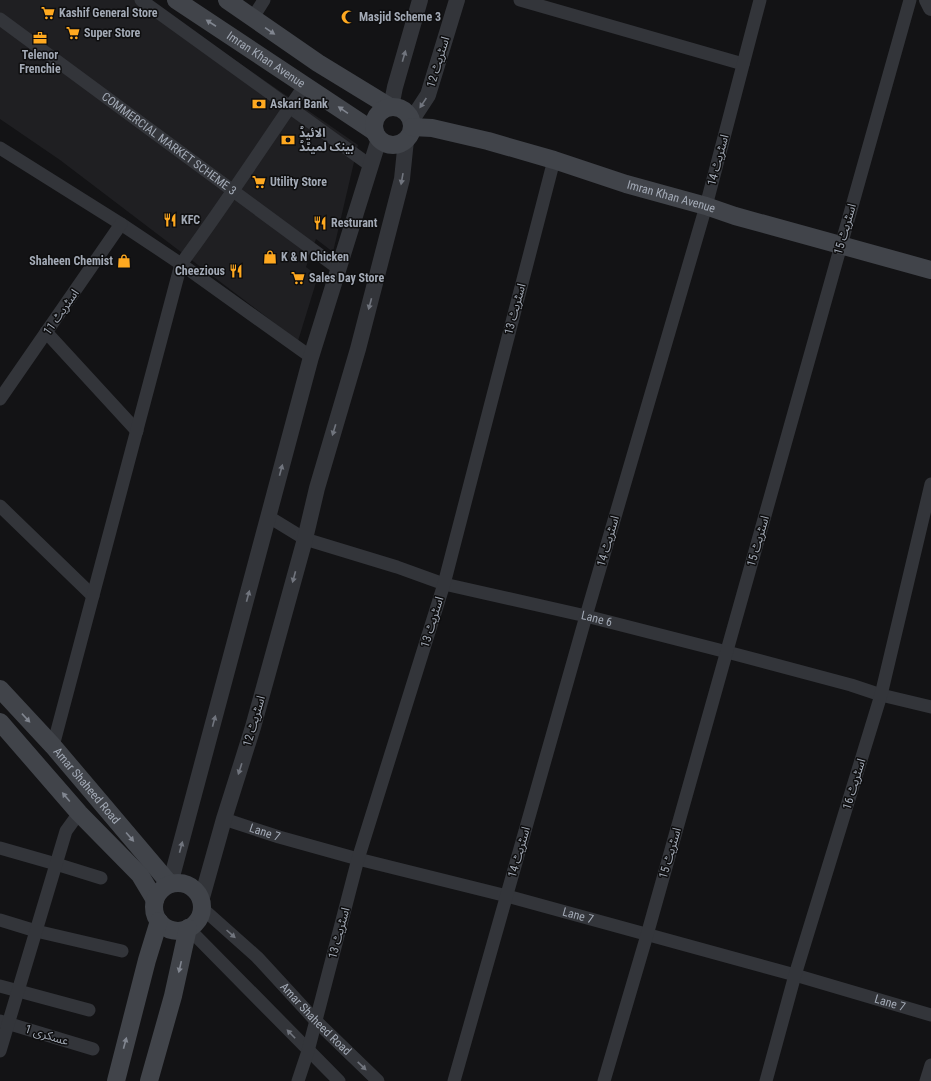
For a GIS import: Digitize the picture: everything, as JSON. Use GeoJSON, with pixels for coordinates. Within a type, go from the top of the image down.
{"type":"FeatureCollection","features":[{"type":"Feature","properties":{"kind":"main road","name":"Imran Khan Avenue"},"geometry":{"type":"LineString","coordinates":[[176,0],[305,85],[377,135]]}},
{"type":"Feature","properties":{"kind":"main road","name":"Imran Khan Avenue"},"geometry":{"type":"LineString","coordinates":[[227,0],[318,63],[390,107]]}},
{"type":"Feature","properties":{"kind":"main road"},"geometry":{"type":"LineString","coordinates":[[390,107],[396,107],[406,112],[410,129],[401,143],[395,145],[389,144],[377,135],[374,126],[380,112],[390,107]]}},
{"type":"Feature","properties":{"kind":"main road","name":"Imran Khan Avenue"},"geometry":{"type":"LineString","coordinates":[[410,129],[432,128],[488,141],[735,216],[931,270]]}},
{"type":"Feature","properties":{"kind":"main road","name":"Amar Shaheed Road"},"geometry":{"type":"LineString","coordinates":[[0,689],[53,746],[170,884]]}},
{"type":"Feature","properties":{"kind":"main road","name":"Amar Shaheed Road"},"geometry":{"type":"LineString","coordinates":[[0,722],[79,813],[140,875],[155,900]]}},
{"type":"Feature","properties":{"kind":"main road"},"geometry":{"type":"LineString","coordinates":[[170,884],[185,884],[198,894],[202,905],[200,917],[195,924],[188,928],[180,931],[172,930],[165,927],[159,921],[154,907],[155,900],[159,893],[170,884]]}},
{"type":"Feature","properties":{"kind":"main road"},"geometry":{"type":"LineString","coordinates":[[116,1081],[147,960],[159,921]]}},
{"type":"Feature","properties":{"kind":"main road"},"geometry":{"type":"LineString","coordinates":[[149,1081],[173,996],[188,928]]}},
{"type":"Feature","properties":{"kind":"street"},"geometry":{"type":"LineString","coordinates":[[141,0],[371,166]]}},
{"type":"Feature","properties":{"kind":"street"},"geometry":{"type":"LineString","coordinates":[[252,18],[264,0]]}},
{"type":"Feature","properties":{"kind":"street"},"geometry":{"type":"LineString","coordinates":[[390,107],[420,0]]}},
{"type":"Feature","properties":{"kind":"street","name":"اسٹریٹ 12"},"geometry":{"type":"LineString","coordinates":[[202,905],[224,819],[253,727],[305,539],[317,488],[358,349],[402,179],[410,129],[428,95],[457,0]]}},
{"type":"Feature","properties":{"kind":"street"},"geometry":{"type":"LineString","coordinates":[[520,0],[743,64]]}},
{"type":"Feature","properties":{"kind":"street","name":"اسٹریٹ 14"},"geometry":{"type":"LineString","coordinates":[[454,1081],[586,616],[706,206],[760,0]]}},
{"type":"Feature","properties":{"kind":"street","name":"اسٹریٹ 15"},"geometry":{"type":"LineString","coordinates":[[604,1081],[647,935],[910,0]]}},
{"type":"Feature","properties":{"kind":"street"},"geometry":{"type":"LineString","coordinates":[[927,0],[931,8]]}},
{"type":"Feature","properties":{"kind":"street","name":"COMMERCIAL MARKET SCHEME 3"},"geometry":{"type":"LineString","coordinates":[[0,19],[232,191],[339,268]]}},
{"type":"Feature","properties":{"kind":"street"},"geometry":{"type":"LineString","coordinates":[[53,746],[181,264],[215,219],[232,191],[305,85]]}},
{"type":"Feature","properties":{"kind":"street"},"geometry":{"type":"LineString","coordinates":[[170,884],[312,357],[371,166],[377,135]]}},
{"type":"Feature","properties":{"kind":"street"},"geometry":{"type":"LineString","coordinates":[[0,148],[122,224],[312,357]]}},
{"type":"Feature","properties":{"kind":"street","name":"اسٹریٹ 13"},"geometry":{"type":"LineString","coordinates":[[298,1081],[308,1050],[358,859],[444,584],[554,160]]}},
{"type":"Feature","properties":{"kind":"street","name":"اسٹریٹ 11"},"geometry":{"type":"LineString","coordinates":[[0,399],[122,224]]}},
{"type":"Feature","properties":{"kind":"street"},"geometry":{"type":"LineString","coordinates":[[46,332],[137,431]]}},
{"type":"Feature","properties":{"kind":"street","name":"اسٹریٹ 16"},"geometry":{"type":"LineString","coordinates":[[766,1081],[795,975],[881,695],[931,484]]}},
{"type":"Feature","properties":{"kind":"street"},"geometry":{"type":"LineString","coordinates":[[0,506],[93,596]]}},
{"type":"Feature","properties":{"kind":"street","name":"Lane 6"},"geometry":{"type":"LineString","coordinates":[[269,517],[305,539],[397,567],[444,584],[586,616],[851,685],[881,695],[931,708]]}},
{"type":"Feature","properties":{"kind":"street"},"geometry":{"type":"LineString","coordinates":[[0,1051],[4,1022],[18,990],[66,831],[79,813]]}},
{"type":"Feature","properties":{"kind":"street","name":"Lane 7"},"geometry":{"type":"LineString","coordinates":[[224,819],[358,859],[507,896],[795,975],[931,1015]]}},
{"type":"Feature","properties":{"kind":"street"},"geometry":{"type":"LineString","coordinates":[[0,848],[101,878]]}},
{"type":"Feature","properties":{"kind":"street","name":"Amar Shaheed Road"},"geometry":{"type":"LineString","coordinates":[[202,905],[257,957],[315,1020],[378,1081]]}},
{"type":"Feature","properties":{"kind":"street"},"geometry":{"type":"LineString","coordinates":[[0,920],[36,931],[122,951]]}},
{"type":"Feature","properties":{"kind":"street"},"geometry":{"type":"LineString","coordinates":[[188,928],[338,1081]]}},
{"type":"Feature","properties":{"kind":"street"},"geometry":{"type":"LineString","coordinates":[[0,986],[89,1010]]}},
{"type":"Feature","properties":{"kind":"street","name":"عسکری 1"},"geometry":{"type":"LineString","coordinates":[[4,1022],[93,1049]]}},
{"type":"Feature","properties":{"kind":"street"},"geometry":{"type":"LineString","coordinates":[[926,1081],[931,1065]]}},
{"type":"Feature","properties":{"kind":"shaded area"},"geometry":{"type":"Polygon","coordinates":[[[0,0],[148,0],[358,145],[333,252],[316,239],[306,267],[318,276],[298,341],[60,160],[0,119],[0,0]]]}},
{"type":"Feature","properties":{"kind":"place","name":"Kashif General Store"},"geometry":{"type":"Point","coordinates":[48,13]}},
{"type":"Feature","properties":{"kind":"place","name":"Masjid Scheme 3"},"geometry":{"type":"Point","coordinates":[348,17]}},
{"type":"Feature","properties":{"kind":"place","name":"Super Store"},"geometry":{"type":"Point","coordinates":[73,33]}},
{"type":"Feature","properties":{"kind":"place","name":"Telenor Frenchie"},"geometry":{"type":"Point","coordinates":[40,38]}},
{"type":"Feature","properties":{"kind":"place","name":"Askari Bank"},"geometry":{"type":"Point","coordinates":[259,104]}},
{"type":"Feature","properties":{"kind":"place","name":"الائیڈ بینک لمیٹڈ"},"geometry":{"type":"Point","coordinates":[288,140]}},
{"type":"Feature","properties":{"kind":"place","name":"Utility Store"},"geometry":{"type":"Point","coordinates":[259,182]}},
{"type":"Feature","properties":{"kind":"place","name":"KFC"},"geometry":{"type":"Point","coordinates":[170,220]}},
{"type":"Feature","properties":{"kind":"place","name":"Resturant"},"geometry":{"type":"Point","coordinates":[320,223]}},
{"type":"Feature","properties":{"kind":"place","name":"K & N Chicken"},"geometry":{"type":"Point","coordinates":[270,257]}},
{"type":"Feature","properties":{"kind":"place","name":"Shaheen Chemist"},"geometry":{"type":"Point","coordinates":[124,261]}},
{"type":"Feature","properties":{"kind":"place","name":"Cheezious"},"geometry":{"type":"Point","coordinates":[236,271]}},
{"type":"Feature","properties":{"kind":"place","name":"Sales Day Store"},"geometry":{"type":"Point","coordinates":[298,278]}}]}
